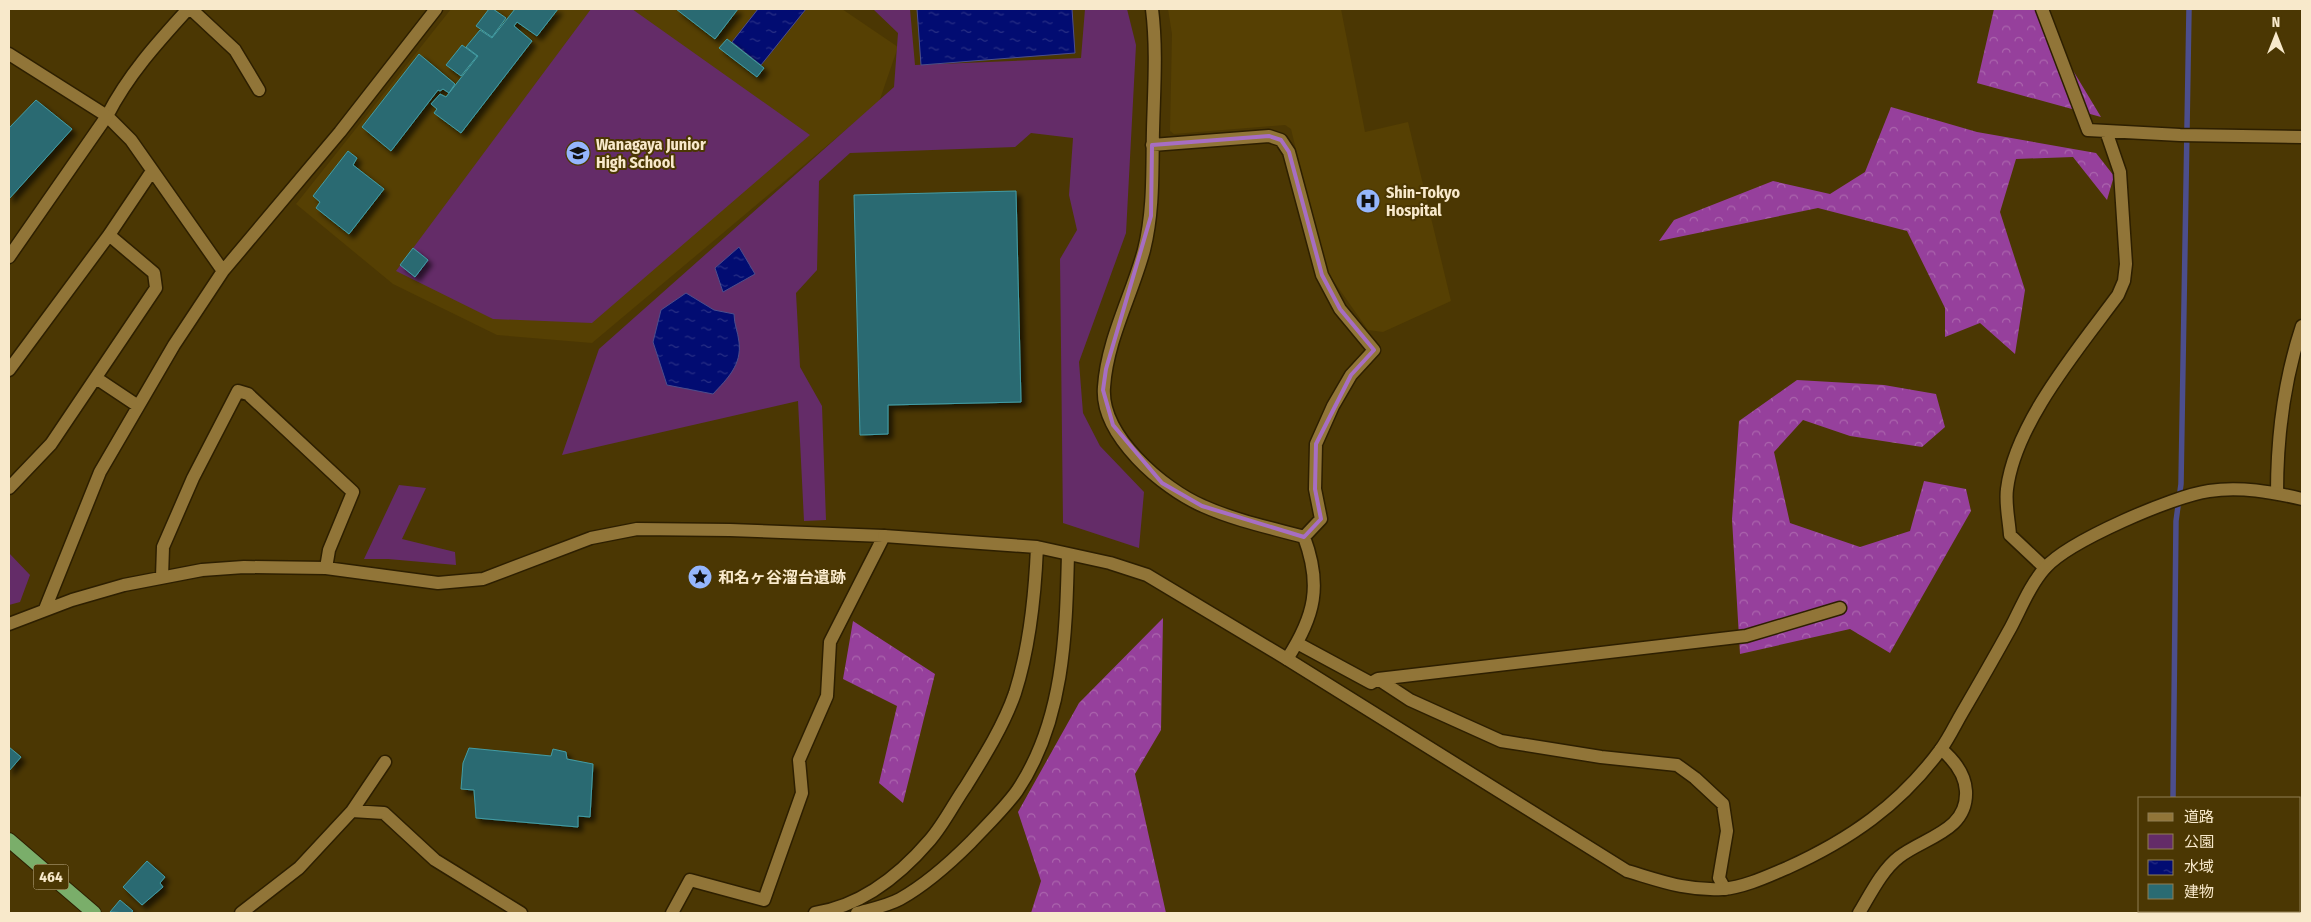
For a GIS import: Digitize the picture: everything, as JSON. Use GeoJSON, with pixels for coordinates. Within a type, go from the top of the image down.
{"type":"FeatureCollection","features":[{"type":"Feature","properties":{"kind":"highway","name":"464"},"geometry":{"type":"LineString","coordinates":[[9,840],[94,913]]}},
{"type":"Feature","properties":{"kind":"street"},"geometry":{"type":"LineString","coordinates":[[9,256],[107,116],[121,89],[140,63],[190,9],[235,50],[259,90]]}},
{"type":"Feature","properties":{"kind":"street"},"geometry":{"type":"LineString","coordinates":[[45,609],[100,472],[174,345],[223,271],[340,132],[436,9]]}},
{"type":"Feature","properties":{"kind":"street"},"geometry":{"type":"LineString","coordinates":[[1152,9],[1155,43],[1151,216],[1144,250],[1106,369],[1103,390],[1106,408],[1113,425],[1126,445],[1162,483],[1202,506],[1304,537]]}},
{"type":"Feature","properties":{"kind":"street"},"geometry":{"type":"LineString","coordinates":[[2042,9],[2088,130],[2195,136],[2302,137]]}},
{"type":"Feature","properties":{"kind":"street"},"geometry":{"type":"LineString","coordinates":[[9,54],[107,116],[131,140],[223,271]]}},
{"type":"Feature","properties":{"kind":"street"},"geometry":{"type":"LineString","coordinates":[[2045,568],[2010,535],[2007,490],[2013,464],[2037,408],[2118,295],[2124,281],[2126,264],[2120,172],[2106,131]]}},
{"type":"Feature","properties":{"kind":"street"},"geometry":{"type":"LineString","coordinates":[[1152,146],[1269,136],[1281,140],[1290,152],[1322,276],[1340,309],[1374,350],[1350,375],[1333,406],[1316,444],[1315,489],[1321,519],[1304,537]]}},
{"type":"Feature","properties":{"kind":"street"},"geometry":{"type":"LineString","coordinates":[[9,370],[109,235],[152,171]]}},
{"type":"Feature","properties":{"kind":"street"},"geometry":{"type":"LineString","coordinates":[[9,488],[51,444],[156,288],[154,273],[109,235]]}},
{"type":"Feature","properties":{"kind":"street"},"geometry":{"type":"LineString","coordinates":[[2277,493],[2277,462],[2281,416],[2286,383],[2302,326]]}},
{"type":"Feature","properties":{"kind":"street"},"geometry":{"type":"LineString","coordinates":[[96,378],[138,406]]}},
{"type":"Feature","properties":{"kind":"street"},"geometry":{"type":"LineString","coordinates":[[162,577],[163,547],[193,478],[238,391],[248,394],[353,492],[329,550],[326,568]]}},
{"type":"Feature","properties":{"kind":"street"},"geometry":{"type":"LineString","coordinates":[[9,624],[45,609],[115,587],[202,570],[326,568],[438,583],[483,579],[591,538],[637,529],[730,530],[884,536],[1037,547],[1110,563],[1147,575],[1287,659],[1627,871],[1684,888],[1725,889],[1764,878],[1827,850],[1864,826],[1896,801],[1941,749],[1993,660],[2034,583],[2045,568],[2058,556],[2077,544],[2147,511],[2187,496],[2209,491],[2238,489],[2277,493],[2302,499]]}},
{"type":"Feature","properties":{"kind":"street"},"geometry":{"type":"LineString","coordinates":[[672,913],[690,880],[764,900],[802,793],[800,760],[827,696],[830,642],[884,536]]}},
{"type":"Feature","properties":{"kind":"street"},"geometry":{"type":"LineString","coordinates":[[1287,659],[1297,643],[1313,605],[1315,583],[1313,560],[1304,537]]}},
{"type":"Feature","properties":{"kind":"street"},"geometry":{"type":"LineString","coordinates":[[815,913],[830,911],[858,899],[897,874],[931,839],[984,758],[1015,693],[1029,633],[1037,547]]}},
{"type":"Feature","properties":{"kind":"street"},"geometry":{"type":"LineString","coordinates":[[857,913],[900,899],[953,859],[1016,792],[1047,732],[1056,694],[1063,659],[1068,554]]}},
{"type":"Feature","properties":{"kind":"street"},"geometry":{"type":"LineString","coordinates":[[1297,643],[1371,683],[1378,679],[1746,636],[1840,608]]}},
{"type":"Feature","properties":{"kind":"street"},"geometry":{"type":"LineString","coordinates":[[1378,679],[1410,700],[1501,741],[1601,757],[1677,765],[1695,778],[1723,804],[1727,830],[1719,878],[1725,889]]}},
{"type":"Feature","properties":{"kind":"street"},"geometry":{"type":"LineString","coordinates":[[1859,913],[1898,857],[1958,821],[1964,810],[1966,788],[1962,775],[1954,760],[1941,749]]}},
{"type":"Feature","properties":{"kind":"street"},"geometry":{"type":"LineString","coordinates":[[241,913],[299,868],[352,811],[385,762]]}},
{"type":"Feature","properties":{"kind":"street"},"geometry":{"type":"LineString","coordinates":[[352,811],[384,813],[435,860],[521,913]]}},
{"type":"Feature","properties":{"kind":"highlighted area"},"geometry":{"type":"Polygon","coordinates":[[[1269,136],[1281,140],[1289,152],[1322,275],[1340,309],[1374,350],[1351,375],[1316,444],[1315,489],[1321,519],[1304,537],[1202,506],[1162,483],[1113,425],[1103,390],[1106,369],[1151,216],[1152,145],[1269,136]]]}},
{"type":"Feature","properties":{"kind":"shaded area","name":"Wanagaya Junior High School"},"geometry":{"type":"Polygon","coordinates":[[[451,9],[842,9],[898,47],[879,102],[592,343],[497,335],[393,284],[296,204],[451,9]]]}},
{"type":"Feature","properties":{"kind":"shaded area","name":"Shin-Tokyo Hospital"},"geometry":{"type":"Polygon","coordinates":[[[1168,9],[1341,9],[1365,132],[1408,122],[1451,301],[1383,332],[1368,330],[1325,269],[1291,129],[1285,125],[1174,134],[1170,131],[1172,34],[1168,9]]]}},
{"type":"Feature","properties":{"kind":"green space"},"geometry":{"type":"Polygon","coordinates":[[[591,9],[632,9],[810,135],[592,323],[493,319],[396,271],[591,9]]]}},
{"type":"Feature","properties":{"kind":"green space"},"geometry":{"type":"Polygon","coordinates":[[[873,9],[910,9],[915,65],[1081,58],[1085,9],[1127,9],[1136,45],[1126,233],[1079,362],[1083,413],[1100,446],[1144,492],[1139,548],[1063,523],[1060,259],[1077,230],[1069,195],[1073,138],[1031,133],[1015,147],[850,153],[819,181],[817,270],[796,293],[800,367],[822,406],[826,520],[804,521],[798,401],[562,455],[599,349],[894,87],[898,33],[873,9]]]}},
{"type":"Feature","properties":{"kind":"green space"},"geometry":{"type":"Polygon","coordinates":[[[1994,9],[2036,9],[2101,117],[1977,83],[1994,9]]]}},
{"type":"Feature","properties":{"kind":"green space"},"geometry":{"type":"Polygon","coordinates":[[[1891,107],[1977,132],[2096,153],[2114,176],[2107,200],[2073,157],[2016,159],[2000,212],[2025,290],[2015,354],[1980,323],[1945,337],[1945,308],[1907,231],[1818,208],[1659,241],[1674,220],[1773,181],[1830,194],[1865,172],[1891,107]]]}},
{"type":"Feature","properties":{"kind":"green space"},"geometry":{"type":"Polygon","coordinates":[[[1797,380],[1884,385],[1936,394],[1945,427],[1922,447],[1850,436],[1803,420],[1774,452],[1790,523],[1860,547],[1910,531],[1924,481],[1966,489],[1971,511],[1890,653],[1850,629],[1740,654],[1732,519],[1739,421],[1797,380]]]}},
{"type":"Feature","properties":{"kind":"green space"},"geometry":{"type":"Polygon","coordinates":[[[399,485],[426,488],[402,539],[455,552],[456,565],[388,559],[364,559],[399,485]]]}},
{"type":"Feature","properties":{"kind":"green space"},"geometry":{"type":"Polygon","coordinates":[[[9,553],[30,575],[20,602],[9,605],[9,553]]]}},
{"type":"Feature","properties":{"kind":"green space"},"geometry":{"type":"Polygon","coordinates":[[[1163,618],[1161,730],[1135,774],[1166,913],[1031,913],[1041,881],[1018,812],[1079,703],[1163,618]]]}},
{"type":"Feature","properties":{"kind":"green space"},"geometry":{"type":"Polygon","coordinates":[[[853,621],[935,674],[903,803],[879,783],[897,706],[843,679],[853,621]]]}},
{"type":"Feature","properties":{"kind":"water"},"geometry":{"type":"Polygon","coordinates":[[[758,9],[806,9],[761,65],[732,42],[758,9]]]}},
{"type":"Feature","properties":{"kind":"water"},"geometry":{"type":"Polygon","coordinates":[[[917,9],[1072,9],[1075,53],[921,65],[917,9]]]}},
{"type":"Feature","properties":{"kind":"water"},"geometry":{"type":"Polygon","coordinates":[[[739,247],[755,274],[723,292],[715,268],[739,247]]]}},
{"type":"Feature","properties":{"kind":"water"},"geometry":{"type":"Polygon","coordinates":[[[686,293],[714,310],[734,314],[739,342],[738,358],[732,371],[713,394],[667,385],[653,342],[661,310],[686,293]]]}},
{"type":"Feature","properties":{"kind":"building"},"geometry":{"type":"Polygon","coordinates":[[[489,9],[493,9],[506,18],[492,37],[476,26],[489,9]]]}},
{"type":"Feature","properties":{"kind":"building"},"geometry":{"type":"Polygon","coordinates":[[[515,9],[558,9],[537,36],[517,22],[514,26],[532,41],[461,133],[434,113],[437,109],[431,104],[440,94],[446,97],[478,56],[466,47],[480,30],[492,38],[515,9]]]}},
{"type":"Feature","properties":{"kind":"building"},"geometry":{"type":"Polygon","coordinates":[[[676,9],[738,9],[715,39],[676,9]]]}},
{"type":"Feature","properties":{"kind":"building"},"geometry":{"type":"Polygon","coordinates":[[[727,39],[764,68],[757,77],[719,48],[727,39]]]}},
{"type":"Feature","properties":{"kind":"building"},"geometry":{"type":"Polygon","coordinates":[[[462,45],[477,56],[461,76],[446,65],[462,45]]]}},
{"type":"Feature","properties":{"kind":"building"},"geometry":{"type":"Polygon","coordinates":[[[419,54],[455,84],[449,93],[443,89],[438,90],[391,151],[362,127],[419,54]]]}},
{"type":"Feature","properties":{"kind":"building"},"geometry":{"type":"Polygon","coordinates":[[[36,100],[72,129],[9,199],[9,128],[36,100]]]}},
{"type":"Feature","properties":{"kind":"building"},"geometry":{"type":"Polygon","coordinates":[[[348,151],[357,158],[353,165],[384,189],[349,234],[316,208],[320,202],[313,196],[348,151]]]}},
{"type":"Feature","properties":{"kind":"building"},"geometry":{"type":"Polygon","coordinates":[[[1016,191],[1021,402],[888,405],[888,434],[860,435],[854,195],[1016,191]]]}},
{"type":"Feature","properties":{"kind":"building"},"geometry":{"type":"Polygon","coordinates":[[[413,248],[428,260],[415,277],[400,265],[413,248]]]}},
{"type":"Feature","properties":{"kind":"building"},"geometry":{"type":"Polygon","coordinates":[[[9,747],[21,757],[9,771],[9,747]]]}},
{"type":"Feature","properties":{"kind":"building"},"geometry":{"type":"Polygon","coordinates":[[[469,748],[551,756],[553,749],[566,752],[567,759],[593,764],[590,817],[578,816],[578,827],[476,818],[474,790],[461,789],[463,763],[469,748]]]}},
{"type":"Feature","properties":{"kind":"building"},"geometry":{"type":"Polygon","coordinates":[[[147,861],[165,877],[160,883],[163,887],[142,905],[123,887],[147,861]]]}},
{"type":"Feature","properties":{"kind":"building"},"geometry":{"type":"Polygon","coordinates":[[[120,900],[133,911],[130,913],[110,912],[120,900]]]}},
{"type":"Feature","properties":{"kind":"waterway"},"geometry":{"type":"LineString","coordinates":[[2173,797],[2176,521],[2181,484],[2189,9]]}},
{"type":"Feature","properties":{"kind":"place","name":"Wanagaya Junior High School"},"geometry":{"type":"Point","coordinates":[578,153]}},
{"type":"Feature","properties":{"kind":"place","name":"Shin-Tokyo Hospital"},"geometry":{"type":"Point","coordinates":[1368,201]}},
{"type":"Feature","properties":{"kind":"place","name":"和名ヶ谷溜台遺跡"},"geometry":{"type":"Point","coordinates":[700,577]}}]}
